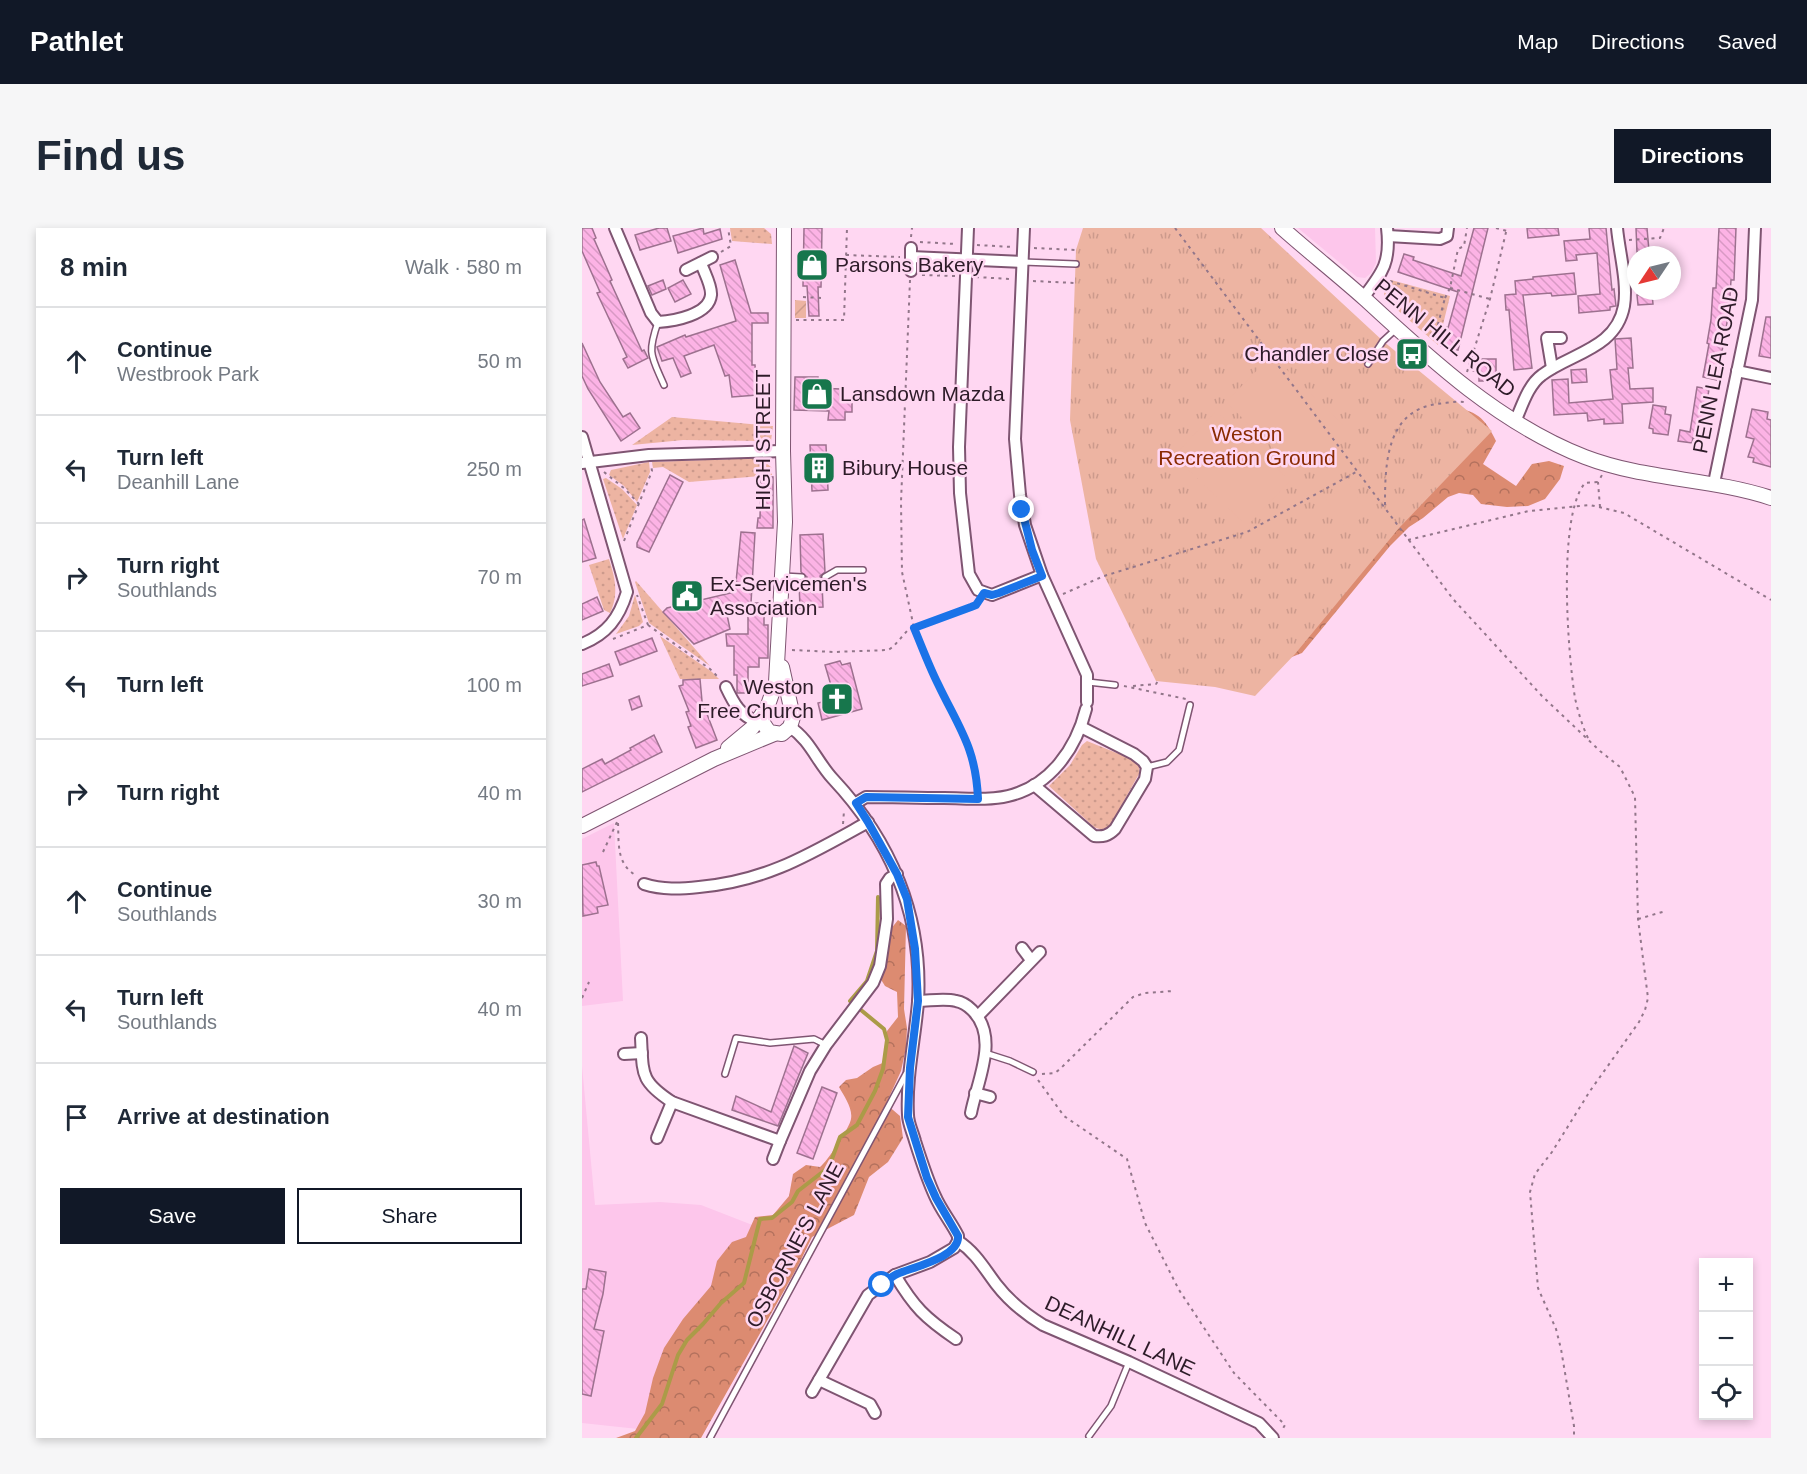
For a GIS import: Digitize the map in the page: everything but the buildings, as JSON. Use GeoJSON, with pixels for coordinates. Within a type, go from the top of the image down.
{"type":"FeatureCollection","features":[{"type":"Feature","properties":{"kind":"street"},"geometry":{"type":"LineString","coordinates":[[615,228],[651,313],[658,322],[671,321],[704,309],[710,303],[712,293],[701,263]]}},
{"type":"Feature","properties":{"kind":"street","name":"HIGH STREET"},"geometry":{"type":"LineString","coordinates":[[763,714],[776,682],[785,522],[784,228]]}},
{"type":"Feature","properties":{"kind":"street"},"geometry":{"type":"LineString","coordinates":[[968,228],[964,277],[959,447],[960,493],[969,574],[978,590],[992,595],[1042,576]]}},
{"type":"Feature","properties":{"kind":"street"},"geometry":{"type":"LineString","coordinates":[[856,803],[866,797],[978,799],[1008,796],[1046,778],[1063,760],[1081,728],[1087,705],[1088,682],[1076,649],[1042,576],[1025,525],[1020,495],[1015,439],[1024,228]]}},
{"type":"Feature","properties":{"kind":"street","name":"PENN HILL ROAD"},"geometry":{"type":"LineString","coordinates":[[1282,228],[1429,358],[1515,422],[1562,447],[1608,465],[1632,471],[1714,483],[1771,498]]}},
{"type":"Feature","properties":{"kind":"street"},"geometry":{"type":"LineString","coordinates":[[1363,298],[1379,278],[1387,260],[1387,232],[1440,239],[1447,236],[1448,228]]}},
{"type":"Feature","properties":{"kind":"street"},"geometry":{"type":"LineString","coordinates":[[1515,422],[1533,384],[1541,375],[1596,346],[1607,337],[1617,323],[1624,308],[1624,292],[1617,228]]}},
{"type":"Feature","properties":{"kind":"street","name":"PENN LEA ROAD"},"geometry":{"type":"LineString","coordinates":[[1714,483],[1752,300],[1755,228]]}},
{"type":"Feature","properties":{"kind":"street"},"geometry":{"type":"LineString","coordinates":[[910,273],[911,249],[966,259],[1023,262]]}},
{"type":"Feature","properties":{"kind":"street"},"geometry":{"type":"LineString","coordinates":[[686,270],[712,257]]}},
{"type":"Feature","properties":{"kind":"street"},"geometry":{"type":"LineString","coordinates":[[1552,368],[1547,338],[1561,338]]}},
{"type":"Feature","properties":{"kind":"street"},"geometry":{"type":"LineString","coordinates":[[1737,371],[1771,378]]}},
{"type":"Feature","properties":{"kind":"street"},"geometry":{"type":"LineString","coordinates":[[582,437],[586,462],[594,473],[627,592],[622,610],[615,621],[604,632],[582,644]]}},
{"type":"Feature","properties":{"kind":"street"},"geometry":{"type":"LineString","coordinates":[[586,462],[649,455],[783,451]]}},
{"type":"Feature","properties":{"kind":"street","name":"HIGH STREET"},"geometry":{"type":"LineString","coordinates":[[777,650],[790,710]]}},
{"type":"Feature","properties":{"kind":"street"},"geometry":{"type":"LineString","coordinates":[[726,687],[733,702],[743,715],[763,714]]}},
{"type":"Feature","properties":{"kind":"street"},"geometry":{"type":"LineString","coordinates":[[582,826],[714,759],[774,734],[782,734],[790,727],[793,717],[790,710],[786,706],[776,704],[714,759]]}},
{"type":"Feature","properties":{"kind":"street"},"geometry":{"type":"LineString","coordinates":[[763,714],[765,728],[774,734]]}},
{"type":"Feature","properties":{"kind":"street","name":"DEANHILL LANE"},"geometry":{"type":"LineString","coordinates":[[790,727],[806,740],[830,776],[856,803],[897,874],[907,899],[917,972],[918,1001],[910,1068],[908,1117],[927,1178],[958,1236],[958,1241],[973,1252],[998,1286],[1031,1318],[1259,1423],[1275,1437]]}},
{"type":"Feature","properties":{"kind":"street"},"geometry":{"type":"LineString","coordinates":[[1034,785],[1094,836],[1109,835],[1115,829],[1145,779],[1147,767],[1134,754],[1081,728]]}},
{"type":"Feature","properties":{"kind":"street"},"geometry":{"type":"LineString","coordinates":[[648,885],[669,890],[726,885],[750,879],[780,869],[868,822]]}},
{"type":"Feature","properties":{"kind":"street"},"geometry":{"type":"LineString","coordinates":[[773,1159],[810,1071],[826,1045],[873,983],[880,966],[887,919],[886,884],[897,874]]}},
{"type":"Feature","properties":{"kind":"street"},"geometry":{"type":"LineString","coordinates":[[1022,948],[1031,960]]}},
{"type":"Feature","properties":{"kind":"street"},"geometry":{"type":"LineString","coordinates":[[978,1016],[1040,952]]}},
{"type":"Feature","properties":{"kind":"street"},"geometry":{"type":"LineString","coordinates":[[918,1001],[956,1001],[967,1005],[978,1016],[984,1029],[985,1053],[971,1113]]}},
{"type":"Feature","properties":{"kind":"street"},"geometry":{"type":"LineString","coordinates":[[641,1038],[643,1074],[649,1084],[672,1102],[780,1141]]}},
{"type":"Feature","properties":{"kind":"street"},"geometry":{"type":"LineString","coordinates":[[624,1054],[642,1053]]}},
{"type":"Feature","properties":{"kind":"street"},"geometry":{"type":"LineString","coordinates":[[975,1094],[990,1097]]}},
{"type":"Feature","properties":{"kind":"street"},"geometry":{"type":"LineString","coordinates":[[657,1138],[672,1102]]}},
{"type":"Feature","properties":{"kind":"street"},"geometry":{"type":"LineString","coordinates":[[813,1392],[868,1295],[895,1275],[930,1262],[954,1248],[958,1241]]}},
{"type":"Feature","properties":{"kind":"street"},"geometry":{"type":"LineString","coordinates":[[895,1275],[910,1300],[930,1321],[956,1339]]}},
{"type":"Feature","properties":{"kind":"street"},"geometry":{"type":"LineString","coordinates":[[819,1380],[875,1404]]}},
{"type":"Feature","properties":{"kind":"lane"},"geometry":{"type":"LineString","coordinates":[[1023,262],[1076,264]]}},
{"type":"Feature","properties":{"kind":"lane"},"geometry":{"type":"LineString","coordinates":[[658,322],[651,350],[664,385]]}},
{"type":"Feature","properties":{"kind":"lane"},"geometry":{"type":"LineString","coordinates":[[1368,364],[1383,341],[1396,328]]}},
{"type":"Feature","properties":{"kind":"lane"},"geometry":{"type":"LineString","coordinates":[[825,577],[837,570],[863,570]]}},
{"type":"Feature","properties":{"kind":"lane"},"geometry":{"type":"LineString","coordinates":[[781,576],[802,577]]}},
{"type":"Feature","properties":{"kind":"lane"},"geometry":{"type":"LineString","coordinates":[[1088,682],[1115,685]]}},
{"type":"Feature","properties":{"kind":"lane"},"geometry":{"type":"LineString","coordinates":[[1147,767],[1167,762],[1179,750],[1190,705]]}},
{"type":"Feature","properties":{"kind":"lane"},"geometry":{"type":"LineString","coordinates":[[725,1074],[736,1038],[770,1043],[814,1040],[826,1045]]}},
{"type":"Feature","properties":{"kind":"lane"},"geometry":{"type":"LineString","coordinates":[[985,1053],[1033,1072]]}},
{"type":"Feature","properties":{"kind":"lane","name":"OSBORNE'S LANE"},"geometry":{"type":"LineString","coordinates":[[710,1438],[910,1068]]}},
{"type":"Feature","properties":{"kind":"lane"},"geometry":{"type":"LineString","coordinates":[[1089,1436],[1112,1406],[1129,1362]]}},
{"type":"Feature","properties":{"kind":"path"},"geometry":{"type":"LineString","coordinates":[[727,249],[730,246],[728,228]]}},
{"type":"Feature","properties":{"kind":"path"},"geometry":{"type":"LineString","coordinates":[[784,320],[844,320],[847,228]]}},
{"type":"Feature","properties":{"kind":"path"},"geometry":{"type":"LineString","coordinates":[[1175,228],[1453,599],[1542,696],[1620,767],[1635,797],[1638,919],[1648,998],[1645,1010],[1536,1174],[1530,1192],[1538,1288],[1556,1329],[1561,1349],[1574,1438]]}},
{"type":"Feature","properties":{"kind":"path"},"geometry":{"type":"LineString","coordinates":[[1429,358],[1450,288],[1458,249],[1464,246],[1467,228]]}},
{"type":"Feature","properties":{"kind":"path"},"geometry":{"type":"LineString","coordinates":[[1463,384],[1490,299],[1507,229],[1496,228]]}},
{"type":"Feature","properties":{"kind":"path"},"geometry":{"type":"LineString","coordinates":[[1618,240],[1660,238],[1664,228]]}},
{"type":"Feature","properties":{"kind":"path"},"geometry":{"type":"LineString","coordinates":[[846,255],[967,244],[1076,250]]}},
{"type":"Feature","properties":{"kind":"path"},"geometry":{"type":"LineString","coordinates":[[978,799],[977,777],[965,736],[938,684],[914,628],[902,572],[901,502],[910,273],[1074,283]]}},
{"type":"Feature","properties":{"kind":"path"},"geometry":{"type":"LineString","coordinates":[[1379,278],[1446,298]]}},
{"type":"Feature","properties":{"kind":"path"},"geometry":{"type":"LineString","coordinates":[[1450,288],[1490,299]]}},
{"type":"Feature","properties":{"kind":"path"},"geometry":{"type":"LineString","coordinates":[[802,297],[822,298]]}},
{"type":"Feature","properties":{"kind":"path"},"geometry":{"type":"LineString","coordinates":[[1385,507],[1385,476],[1389,450],[1406,416],[1426,405],[1460,401],[1462,404],[1476,394]]}},
{"type":"Feature","properties":{"kind":"path"},"geometry":{"type":"LineString","coordinates":[[594,473],[602,471],[625,489],[639,504]]}},
{"type":"Feature","properties":{"kind":"path"},"geometry":{"type":"LineString","coordinates":[[622,545],[652,471]]}},
{"type":"Feature","properties":{"kind":"path"},"geometry":{"type":"LineString","coordinates":[[1052,598],[1104,576],[1247,532],[1358,471]]}},
{"type":"Feature","properties":{"kind":"path"},"geometry":{"type":"LineString","coordinates":[[1600,507],[1598,482],[1602,476]]}},
{"type":"Feature","properties":{"kind":"path"},"geometry":{"type":"LineString","coordinates":[[1589,741],[1581,721],[1571,668],[1566,571],[1574,507],[1585,483],[1598,482]]}},
{"type":"Feature","properties":{"kind":"path"},"geometry":{"type":"LineString","coordinates":[[1408,540],[1529,511],[1590,505],[1624,513],[1771,600]]}},
{"type":"Feature","properties":{"kind":"path"},"geometry":{"type":"LineString","coordinates":[[777,650],[882,651],[893,647],[907,631],[976,605],[984,593]]}},
{"type":"Feature","properties":{"kind":"path"},"geometry":{"type":"LineString","coordinates":[[648,625],[710,669],[726,687]]}},
{"type":"Feature","properties":{"kind":"path"},"geometry":{"type":"LineString","coordinates":[[1115,685],[1156,684],[1158,681]]}},
{"type":"Feature","properties":{"kind":"path"},"geometry":{"type":"LineString","coordinates":[[1130,686],[1191,701],[1190,705]]}},
{"type":"Feature","properties":{"kind":"path"},"geometry":{"type":"LineString","coordinates":[[841,837],[847,794]]}},
{"type":"Feature","properties":{"kind":"path"},"geometry":{"type":"LineString","coordinates":[[603,852],[617,819],[620,857],[623,864],[635,875],[644,878],[648,885]]}},
{"type":"Feature","properties":{"kind":"path"},"geometry":{"type":"LineString","coordinates":[[1638,919],[1666,911]]}},
{"type":"Feature","properties":{"kind":"path"},"geometry":{"type":"LineString","coordinates":[[582,998],[589,982]]}},
{"type":"Feature","properties":{"kind":"path"},"geometry":{"type":"LineString","coordinates":[[1033,1072],[1046,1075],[1060,1069],[1133,997],[1145,993],[1173,991]]}},
{"type":"Feature","properties":{"kind":"path"},"geometry":{"type":"LineString","coordinates":[[1033,1072],[1064,1116],[1126,1159],[1145,1223],[1174,1281],[1234,1372],[1286,1425],[1275,1437]]}},
{"type":"Feature","properties":{"kind":"shaded area"},"geometry":{"type":"Polygon","coordinates":[[[1298,228],[1375,228],[1376,263],[1371,273],[1365,278],[1357,277],[1298,228]]]}},
{"type":"Feature","properties":{"kind":"shaded area"},"geometry":{"type":"Polygon","coordinates":[[[614,823],[623,1001],[582,1006],[582,839],[614,823]]]}},
{"type":"Feature","properties":{"kind":"shaded area"},"geometry":{"type":"Polygon","coordinates":[[[582,1066],[595,1205],[660,1202],[701,1205],[755,1226],[638,1429],[582,1423],[582,1066]]]}},
{"type":"Feature","properties":{"kind":"green space"},"geometry":{"type":"Polygon","coordinates":[[[730,228],[764,228],[771,234],[772,244],[732,241],[730,228]]]}},
{"type":"Feature","properties":{"kind":"green space","name":"Weston Recreation Ground"},"geometry":{"type":"Polygon","coordinates":[[[1083,228],[1261,228],[1383,341],[1492,431],[1399,528],[1295,654],[1255,696],[1215,687],[1156,681],[1096,559],[1070,420],[1076,250],[1083,228]]]}},
{"type":"Feature","properties":{"kind":"green space"},"geometry":{"type":"Polygon","coordinates":[[[1391,280],[1450,296],[1438,345],[1387,301],[1384,290],[1391,280]]]}},
{"type":"Feature","properties":{"kind":"green space"},"geometry":{"type":"Polygon","coordinates":[[[795,300],[806,301],[806,318],[795,318],[795,300]]]}},
{"type":"Feature","properties":{"kind":"green space"},"geometry":{"type":"Polygon","coordinates":[[[1272,355],[1345,427],[1299,473],[1226,402],[1272,355]]]}},
{"type":"Feature","properties":{"kind":"green space"},"geometry":{"type":"Polygon","coordinates":[[[1449,408],[1473,413],[1488,426],[1496,441],[1483,464],[1516,486],[1532,464],[1549,461],[1564,466],[1560,479],[1545,499],[1528,506],[1507,507],[1481,504],[1473,495],[1459,493],[1448,497],[1409,527],[1390,546],[1302,653],[1284,660],[1449,408]]]}},
{"type":"Feature","properties":{"kind":"green space"},"geometry":{"type":"Polygon","coordinates":[[[1216,411],[1290,481],[1247,526],[1174,456],[1216,411]]]}},
{"type":"Feature","properties":{"kind":"green space"},"geometry":{"type":"Polygon","coordinates":[[[672,417],[773,426],[771,441],[683,440],[632,445],[672,417]]]}},
{"type":"Feature","properties":{"kind":"green space"},"geometry":{"type":"Polygon","coordinates":[[[761,458],[772,468],[772,475],[689,482],[663,467],[653,468],[652,462],[761,458]]]}},
{"type":"Feature","properties":{"kind":"green space"},"geometry":{"type":"Polygon","coordinates":[[[649,462],[650,472],[637,502],[624,486],[609,475],[611,470],[649,462]]]}},
{"type":"Feature","properties":{"kind":"green space"},"geometry":{"type":"Polygon","coordinates":[[[606,478],[622,489],[637,505],[623,539],[603,479],[606,478]]]}},
{"type":"Feature","properties":{"kind":"green space"},"geometry":{"type":"Polygon","coordinates":[[[1349,484],[1368,514],[1346,528],[1326,499],[1349,484]]]}},
{"type":"Feature","properties":{"kind":"green space"},"geometry":{"type":"Polygon","coordinates":[[[609,559],[615,586],[610,613],[604,610],[589,565],[609,559]]]}},
{"type":"Feature","properties":{"kind":"green space"},"geometry":{"type":"Polygon","coordinates":[[[636,581],[710,666],[649,623],[636,581]]]}},
{"type":"Feature","properties":{"kind":"green space"},"geometry":{"type":"Polygon","coordinates":[[[635,595],[643,622],[639,626],[616,634],[629,616],[635,595]]]}},
{"type":"Feature","properties":{"kind":"green space"},"geometry":{"type":"Polygon","coordinates":[[[660,636],[712,672],[719,679],[680,679],[660,636]]]}},
{"type":"Feature","properties":{"kind":"green space"},"geometry":{"type":"Polygon","coordinates":[[[1087,741],[1134,760],[1139,768],[1139,774],[1111,824],[1103,829],[1094,827],[1049,786],[1070,765],[1087,741]]]}},
{"type":"Feature","properties":{"kind":"green space"},"geometry":{"type":"Polygon","coordinates":[[[898,920],[906,926],[904,1009],[907,1028],[906,1048],[901,1071],[886,1104],[900,1116],[903,1138],[888,1162],[869,1177],[854,1215],[812,1237],[701,1438],[616,1438],[635,1431],[645,1413],[653,1378],[664,1348],[683,1319],[711,1286],[717,1261],[732,1242],[746,1237],[755,1217],[773,1215],[789,1196],[793,1174],[806,1165],[820,1167],[838,1144],[851,1119],[848,1102],[839,1087],[846,1080],[857,1078],[885,1062],[887,1031],[898,1017],[897,992],[885,986],[880,978],[890,930],[898,920]]]}},
{"type":"Feature","properties":{"kind":"waterway"},"geometry":{"type":"LineString","coordinates":[[636,1438],[662,1404],[678,1355],[687,1340],[721,1303],[744,1283],[760,1219],[772,1218],[792,1202],[798,1191],[829,1167],[840,1137],[857,1125],[875,1091],[883,1069],[887,1040],[884,1029],[850,1001],[867,981],[877,951],[878,897]]}},
{"type":"Feature","properties":{"kind":"place","name":"Parsons Bakery"},"geometry":{"type":"Point","coordinates":[812,265]}},
{"type":"Feature","properties":{"kind":"place","name":"Chandler Close"},"geometry":{"type":"Point","coordinates":[1412,354]}},
{"type":"Feature","properties":{"kind":"place","name":"Lansdown Mazda"},"geometry":{"type":"Point","coordinates":[817,394]}},
{"type":"Feature","properties":{"kind":"place","name":"Bibury House"},"geometry":{"type":"Point","coordinates":[819,468]}},
{"type":"Feature","properties":{"kind":"place","name":"Ex-Servicemen's Association"},"geometry":{"type":"Point","coordinates":[687,596]}},
{"type":"Feature","properties":{"kind":"place","name":"Weston Free Church"},"geometry":{"type":"Point","coordinates":[837,699]}},
{"type":"Feature","properties":{"kind":"route"},"geometry":{"type":"LineString","coordinates":[[882,1285],[895,1275],[930,1262],[954,1248],[958,1236],[927,1178],[908,1117],[910,1068],[918,1001],[915,949],[907,899],[897,874],[856,803],[866,797],[978,799],[977,777],[965,736],[938,684],[914,628],[976,605],[984,593],[992,595],[999,593],[1042,576],[1032,550],[1022,510]]}}]}
